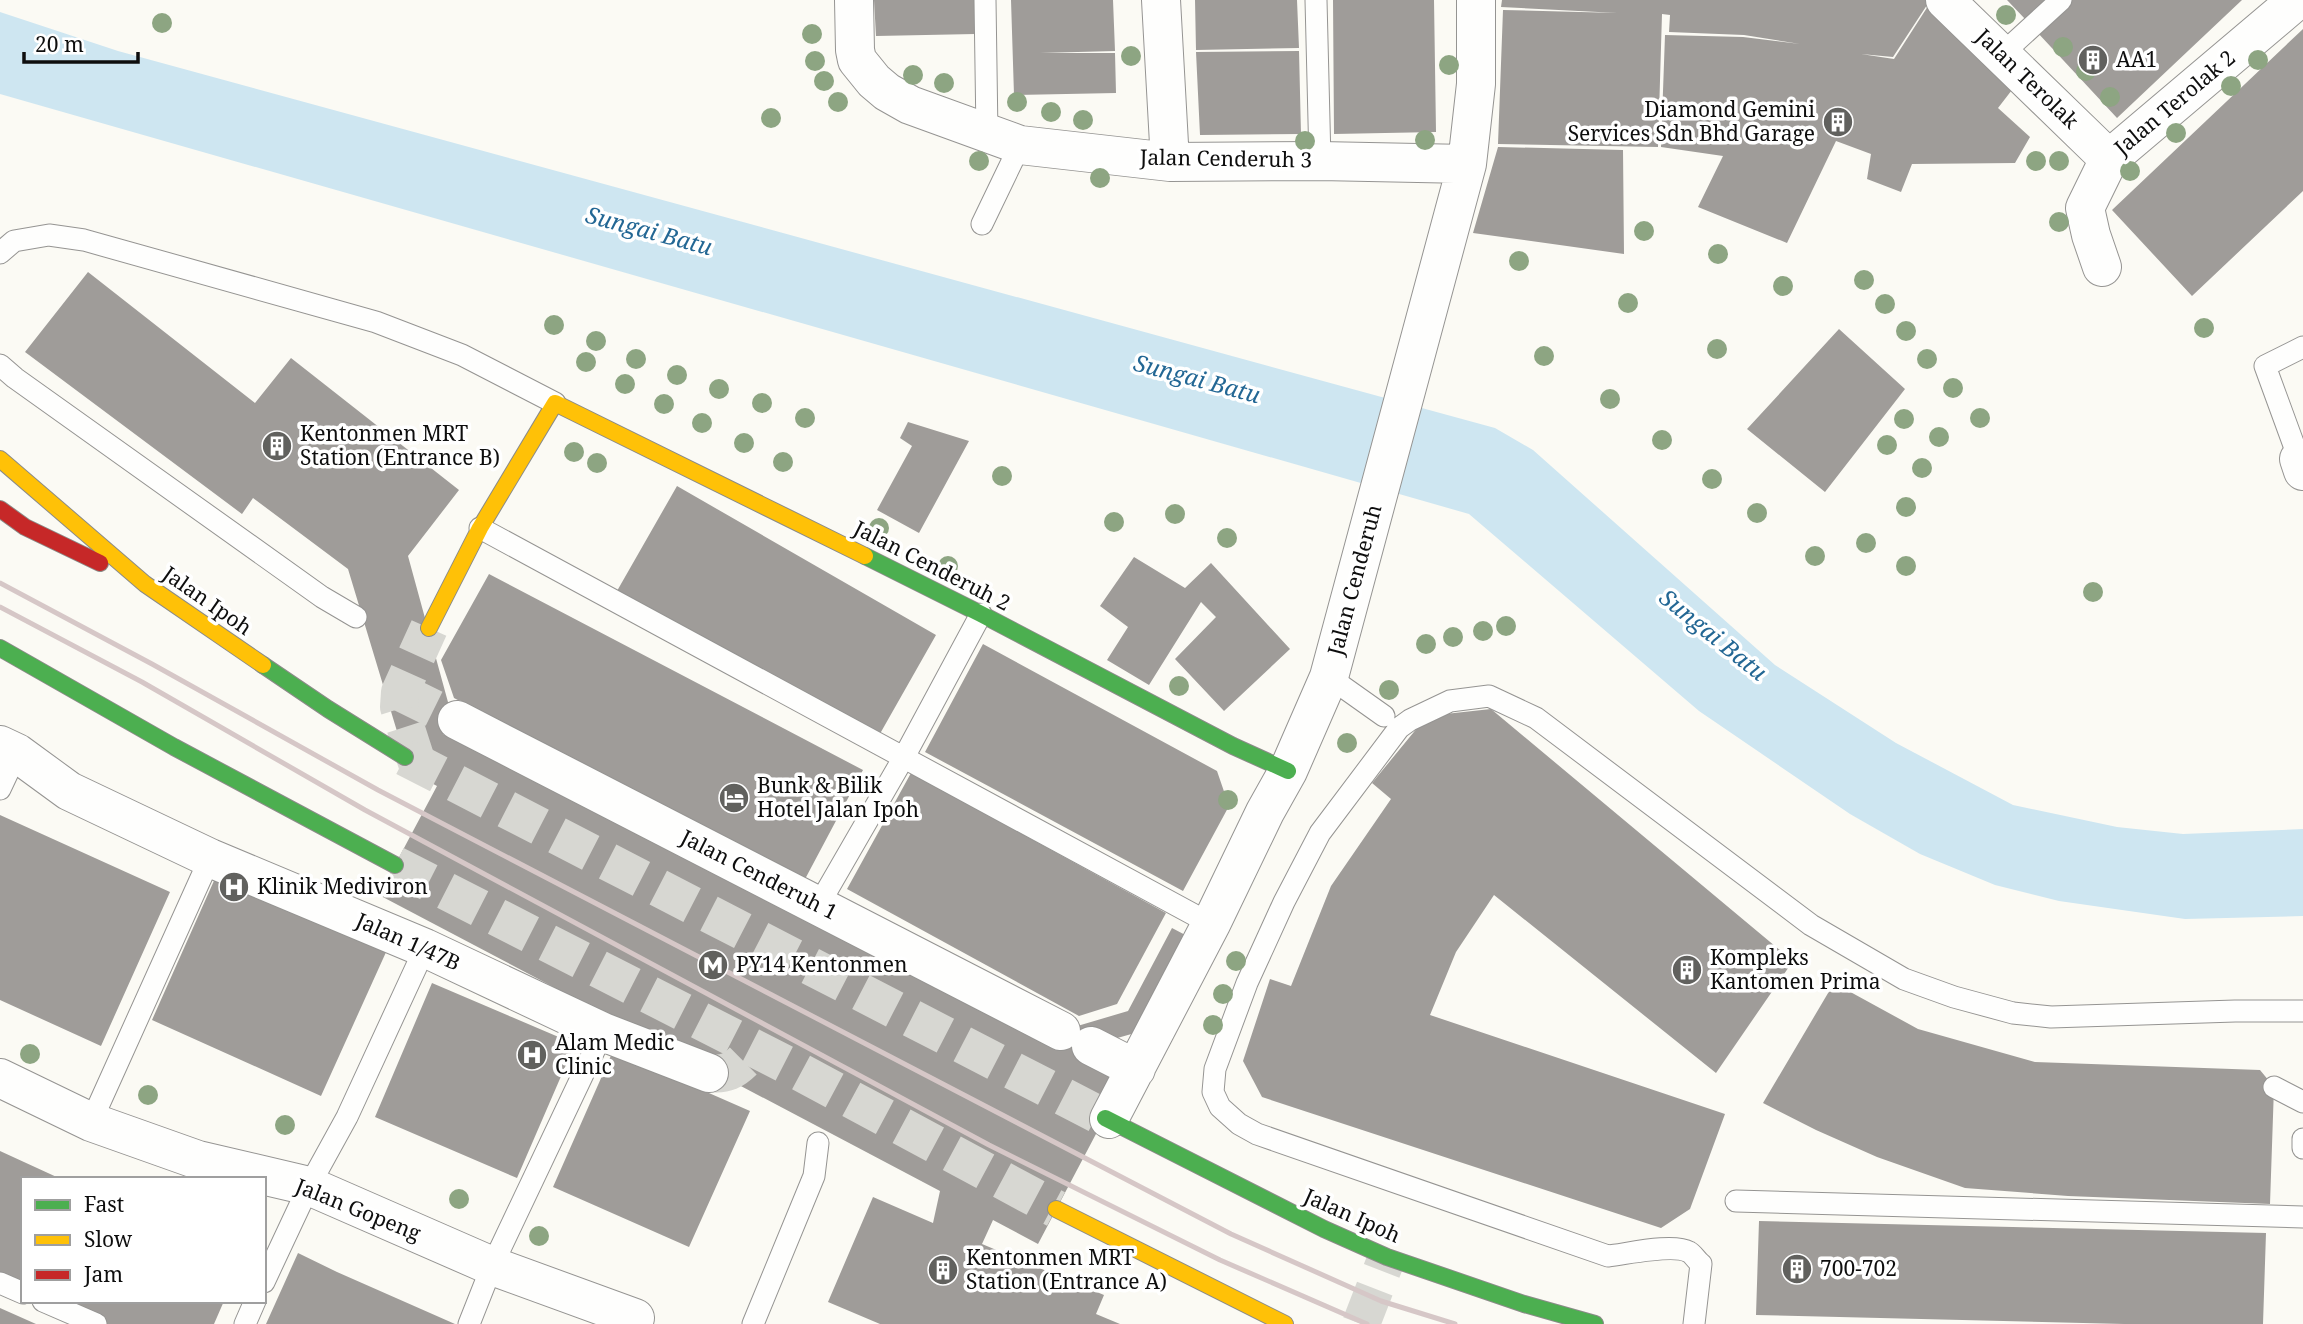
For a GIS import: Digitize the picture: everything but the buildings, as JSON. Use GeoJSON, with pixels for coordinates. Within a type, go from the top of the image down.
{"type":"FeatureCollection","features":[{"type":"Feature","properties":{"kind":"main road"},"geometry":{"type":"LineString","coordinates":[[429,628],[480,528],[555,402]]}},
{"type":"Feature","properties":{"kind":"main road","name":"Jalan Cenderuh 2"},"geometry":{"type":"LineString","coordinates":[[555,402],[981,614],[1234,746],[1288,771]]}},
{"type":"Feature","properties":{"kind":"main road","name":"Jalan Ipoh"},"geometry":{"type":"LineString","coordinates":[[0,459],[145,584],[318,702],[405,757]]}},
{"type":"Feature","properties":{"kind":"main road"},"geometry":{"type":"LineString","coordinates":[[0,509],[25,527],[145,584]]}},
{"type":"Feature","properties":{"kind":"main road"},"geometry":{"type":"LineString","coordinates":[[0,648],[174,747],[395,865]]}},
{"type":"Feature","properties":{"kind":"main road","name":"Jalan Ipoh"},"geometry":{"type":"LineString","coordinates":[[1107,1119],[1324,1229],[1387,1257],[1524,1304],[1595,1324]]}},
{"type":"Feature","properties":{"kind":"main road"},"geometry":{"type":"LineString","coordinates":[[1056,1209],[1285,1324]]}},
{"type":"Feature","properties":{"kind":"main road"},"geometry":{"type":"LineString","coordinates":[[1241,1303],[1258,1324]]}},
{"type":"Feature","properties":{"kind":"street","name":"Jalan Cenderuh 3"},"geometry":{"type":"LineString","coordinates":[[854,0],[857,60],[880,87],[910,105],[1004,140],[1170,162],[1467,164]]}},
{"type":"Feature","properties":{"kind":"street"},"geometry":{"type":"LineString","coordinates":[[1161,0],[1170,162]]}},
{"type":"Feature","properties":{"kind":"street","name":"Jalan Cenderuh"},"geometry":{"type":"LineString","coordinates":[[1107,1119],[1136,1069],[1288,771],[1329,677],[1467,164],[1476,84],[1476,0]]}},
{"type":"Feature","properties":{"kind":"street","name":"Jalan Terolak"},"geometry":{"type":"LineString","coordinates":[[1945,0],[2109,159]]}},
{"type":"Feature","properties":{"kind":"street","name":"Jalan Terolak 2"},"geometry":{"type":"LineString","coordinates":[[2102,267],[2085,208],[2109,159],[2297,0]]}},
{"type":"Feature","properties":{"kind":"street","name":"Jalan Cenderuh 1"},"geometry":{"type":"LineString","coordinates":[[457,720],[1136,1069]]}},
{"type":"Feature","properties":{"kind":"street","name":"Jalan 1/47B"},"geometry":{"type":"LineString","coordinates":[[8,749],[69,790],[209,858],[425,948],[603,1032],[709,1073]]}},
{"type":"Feature","properties":{"kind":"street","name":"Jalan Gopeng"},"geometry":{"type":"LineString","coordinates":[[0,1078],[91,1122],[198,1160],[309,1186],[492,1266],[647,1321]]}},
{"type":"Feature","properties":{"kind":"lane"},"geometry":{"type":"LineString","coordinates":[[982,223],[1004,140],[985,0]]}},
{"type":"Feature","properties":{"kind":"lane"},"geometry":{"type":"LineString","coordinates":[[1316,0],[1320,161]]}},
{"type":"Feature","properties":{"kind":"lane"},"geometry":{"type":"LineString","coordinates":[[2002,54],[2061,0]]}},
{"type":"Feature","properties":{"kind":"lane"},"geometry":{"type":"LineString","coordinates":[[5,242],[49,235],[84,240],[376,322],[463,355],[555,402]]}},
{"type":"Feature","properties":{"kind":"lane"},"geometry":{"type":"LineString","coordinates":[[2302,463],[2265,366],[2303,347]]}},
{"type":"Feature","properties":{"kind":"lane"},"geometry":{"type":"LineString","coordinates":[[0,365],[15,379],[290,575],[356,617]]}},
{"type":"Feature","properties":{"kind":"lane"},"geometry":{"type":"LineString","coordinates":[[480,528],[1211,924]]}},
{"type":"Feature","properties":{"kind":"lane"},"geometry":{"type":"LineString","coordinates":[[429,606],[450,586]]}},
{"type":"Feature","properties":{"kind":"lane"},"geometry":{"type":"LineString","coordinates":[[818,906],[904,757],[981,614]]}},
{"type":"Feature","properties":{"kind":"lane"},"geometry":{"type":"LineString","coordinates":[[1329,677],[1384,716]]}},
{"type":"Feature","properties":{"kind":"lane"},"geometry":{"type":"LineString","coordinates":[[1694,1324],[1701,1264],[1688,1251],[1660,1247],[1608,1256],[1257,1134],[1239,1124],[1220,1107],[1213,1092],[1215,1069],[1247,983],[1284,902],[1320,833],[1399,728],[1410,720],[1450,701],[1489,696],[1536,718],[1811,925],[1903,979],[1954,997],[2013,1013],[2051,1017],[2303,1011]]}},
{"type":"Feature","properties":{"kind":"lane"},"geometry":{"type":"LineString","coordinates":[[0,789],[8,749]]}},
{"type":"Feature","properties":{"kind":"lane"},"geometry":{"type":"LineString","coordinates":[[91,1122],[209,858]]}},
{"type":"Feature","properties":{"kind":"lane"},"geometry":{"type":"LineString","coordinates":[[266,1278],[309,1186],[346,1117],[425,948]]}},
{"type":"Feature","properties":{"kind":"lane"},"geometry":{"type":"LineString","coordinates":[[469,1324],[492,1266],[603,1032]]}},
{"type":"Feature","properties":{"kind":"lane"},"geometry":{"type":"LineString","coordinates":[[2274,1087],[2303,1102]]}},
{"type":"Feature","properties":{"kind":"lane"},"geometry":{"type":"LineString","coordinates":[[2303,1139],[2303,1148]]}},
{"type":"Feature","properties":{"kind":"lane"},"geometry":{"type":"LineString","coordinates":[[754,1322],[814,1176],[818,1143]]}},
{"type":"Feature","properties":{"kind":"lane"},"geometry":{"type":"LineString","coordinates":[[1736,1201],[2303,1217]]}},
{"type":"Feature","properties":{"kind":"lane"},"geometry":{"type":"LineString","coordinates":[[0,1283],[21,1292]]}},
{"type":"Feature","properties":{"kind":"lane"},"geometry":{"type":"LineString","coordinates":[[48,1303],[96,1324]]}},
{"type":"Feature","properties":{"kind":"lane"},"geometry":{"type":"LineString","coordinates":[[245,1324],[255,1303]]}},
{"type":"Feature","properties":{"kind":"water","name":"Sungai Batu"},"geometry":{"type":"Polygon","coordinates":[[[0,12],[118,51],[1495,428],[1533,450],[1775,665],[1896,743],[2013,805],[2117,827],[2183,834],[2303,829],[2303,916],[2185,919],[2059,901],[1995,885],[1920,854],[1850,814],[1699,711],[1469,514],[0,94],[0,12]]]}},
{"type":"Feature","properties":{"kind":"tunnel"},"geometry":{"type":"LineString","coordinates":[[417,763],[399,707],[400,692],[429,628]]}},
{"type":"Feature","properties":{"kind":"tunnel"},"geometry":{"type":"LineString","coordinates":[[400,692],[457,720]]}},
{"type":"Feature","properties":{"kind":"tunnel"},"geometry":{"type":"LineString","coordinates":[[405,757],[1105,1118]]}},
{"type":"Feature","properties":{"kind":"tunnel"},"geometry":{"type":"LineString","coordinates":[[395,865],[789,1066],[1056,1209]]}},
{"type":"Feature","properties":{"kind":"tunnel"},"geometry":{"type":"LineString","coordinates":[[709,1073],[730,1071],[755,1049]]}},
{"type":"Feature","properties":{"kind":"tunnel"},"geometry":{"type":"LineString","coordinates":[[1361,1324],[1387,1257]]}},
{"type":"Feature","properties":{"kind":"railway"},"geometry":{"type":"LineString","coordinates":[[0,583],[378,790],[1231,1234],[1381,1301],[1455,1324]]}},
{"type":"Feature","properties":{"kind":"railway"},"geometry":{"type":"LineString","coordinates":[[0,607],[142,682],[365,810],[989,1145],[1220,1260],[1367,1324]]}},
{"type":"Feature","properties":{"kind":"traffic: fast"},"geometry":{"type":"LineString","coordinates":[[865,556],[1233,746],[1288,771]]}},
{"type":"Feature","properties":{"kind":"traffic: fast"},"geometry":{"type":"LineString","coordinates":[[0,648],[174,747],[395,865]]}},
{"type":"Feature","properties":{"kind":"traffic: fast"},"geometry":{"type":"LineString","coordinates":[[263,665],[405,757]]}},
{"type":"Feature","properties":{"kind":"traffic: fast"},"geometry":{"type":"LineString","coordinates":[[1105,1118],[1324,1229],[1387,1257],[1524,1304],[1595,1324]]}},
{"type":"Feature","properties":{"kind":"traffic: slow"},"geometry":{"type":"LineString","coordinates":[[429,628],[480,528],[555,403],[865,556]]}},
{"type":"Feature","properties":{"kind":"traffic: slow"},"geometry":{"type":"LineString","coordinates":[[0,459],[145,584],[263,665]]}},
{"type":"Feature","properties":{"kind":"traffic: slow"},"geometry":{"type":"LineString","coordinates":[[1056,1209],[1285,1324]]}},
{"type":"Feature","properties":{"kind":"traffic: jam"},"geometry":{"type":"LineString","coordinates":[[0,509],[25,527],[100,563]]}},
{"type":"Feature","properties":{"kind":"place","name":"AA1"},"geometry":{"type":"Point","coordinates":[2093,60]}},
{"type":"Feature","properties":{"kind":"place","name":"Diamond Gemini Services Sdn Bhd Garage"},"geometry":{"type":"Point","coordinates":[1838,122]}},
{"type":"Feature","properties":{"kind":"place","name":"Kentonmen MRT Station (Entrance B)"},"geometry":{"type":"Point","coordinates":[277,446]}},
{"type":"Feature","properties":{"kind":"place","name":"Bunk & Bilik Hotel Jalan Ipoh"},"geometry":{"type":"Point","coordinates":[734,798]}},
{"type":"Feature","properties":{"kind":"place","name":"Klinik Mediviron"},"geometry":{"type":"Point","coordinates":[234,887]}},
{"type":"Feature","properties":{"kind":"place","name":"PY14 Kentonmen"},"geometry":{"type":"Point","coordinates":[713,965]}},
{"type":"Feature","properties":{"kind":"place","name":"Kompleks Kantomen Prima"},"geometry":{"type":"Point","coordinates":[1687,970]}},
{"type":"Feature","properties":{"kind":"place","name":"Alam Medic Clinic"},"geometry":{"type":"Point","coordinates":[532,1055]}},
{"type":"Feature","properties":{"kind":"place","name":"700-702"},"geometry":{"type":"Point","coordinates":[1797,1269]}},
{"type":"Feature","properties":{"kind":"place","name":"Kentonmen MRT Station (Entrance A)"},"geometry":{"type":"Point","coordinates":[943,1270]}}]}
